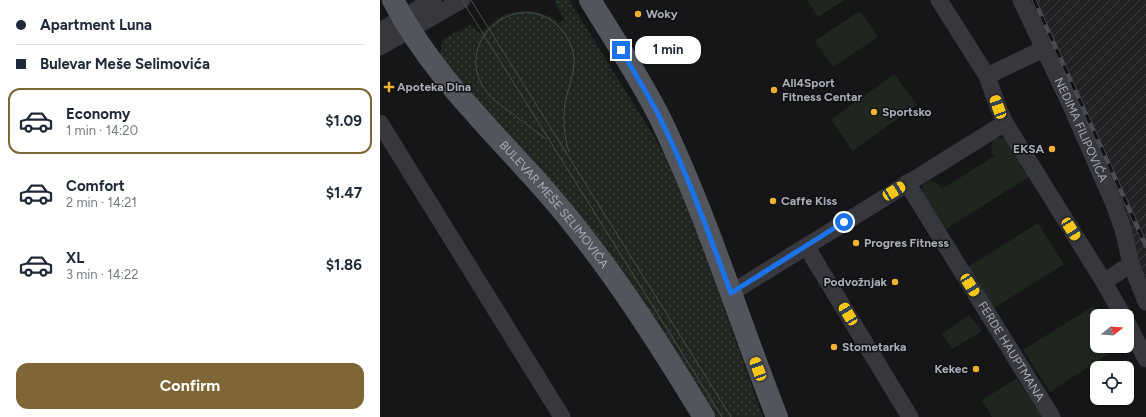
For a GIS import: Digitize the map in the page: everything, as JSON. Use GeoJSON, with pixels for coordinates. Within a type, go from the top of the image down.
{"type":"FeatureCollection","features":[{"type":"Feature","properties":{"kind":"main road"},"geometry":{"type":"LineString","coordinates":[[590,0],[644,88],[661,120],[692,192],[777,417]]}},
{"type":"Feature","properties":{"kind":"main road","name":"BULEVAR MEŠE SELIMOVIĆA"},"geometry":{"type":"LineString","coordinates":[[403,16],[428,55],[447,80],[555,201],[598,255],[650,330],[704,417]]}},
{"type":"Feature","properties":{"kind":"street"},"geometry":{"type":"LineString","coordinates":[[380,31],[403,16],[433,0]]}},
{"type":"Feature","properties":{"kind":"street"},"geometry":{"type":"LineString","coordinates":[[380,47],[403,16],[462,0]]}},
{"type":"Feature","properties":{"kind":"street"},"geometry":{"type":"LineString","coordinates":[[939,0],[987,76],[1005,123],[1104,282],[1119,309]]}},
{"type":"Feature","properties":{"kind":"street","name":"NEDIMA FILIPOVIĆA"},"geometry":{"type":"LineString","coordinates":[[1022,0],[1114,204],[1123,230],[1131,264],[1146,302]]}},
{"type":"Feature","properties":{"kind":"street"},"geometry":{"type":"LineString","coordinates":[[987,76],[1038,51]]}},
{"type":"Feature","properties":{"kind":"street"},"geometry":{"type":"LineString","coordinates":[[380,123],[562,417]]}},
{"type":"Feature","properties":{"kind":"street"},"geometry":{"type":"LineString","coordinates":[[731,293],[1005,123]]}},
{"type":"Feature","properties":{"kind":"street","name":"FERDE HAUPTMANA"},"geometry":{"type":"LineString","coordinates":[[907,183],[1052,417]]}},
{"type":"Feature","properties":{"kind":"street"},"geometry":{"type":"LineString","coordinates":[[806,246],[910,417]]}},
{"type":"Feature","properties":{"kind":"street"},"geometry":{"type":"LineString","coordinates":[[1104,282],[1131,264]]}},
{"type":"Feature","properties":{"kind":"street"},"geometry":{"type":"LineString","coordinates":[[1134,336],[1146,359]]}},
{"type":"Feature","properties":{"kind":"shaded area"},"geometry":{"type":"Polygon","coordinates":[[[555,0],[569,0],[668,159],[716,279],[724,308],[763,417],[714,417],[511,139],[440,55],[442,42],[445,38],[470,25],[481,34],[498,18],[518,11],[539,13],[559,23],[564,20],[555,0]]]}},
{"type":"Feature","properties":{"kind":"shaded area"},"geometry":{"type":"Polygon","coordinates":[[[807,0],[844,0],[818,17],[807,0]]]}},
{"type":"Feature","properties":{"kind":"shaded area"},"geometry":{"type":"Polygon","coordinates":[[[1030,0],[1146,0],[1146,278],[1128,237],[1030,0]]]}},
{"type":"Feature","properties":{"kind":"shaded area"},"geometry":{"type":"Polygon","coordinates":[[[860,11],[878,37],[833,67],[815,41],[860,11]]]}},
{"type":"Feature","properties":{"kind":"shaded area","name":"Sportsko"},"geometry":{"type":"Polygon","coordinates":[[[894,74],[917,105],[853,151],[831,120],[894,74]]]}},
{"type":"Feature","properties":{"kind":"shaded area"},"geometry":{"type":"Polygon","coordinates":[[[998,138],[1002,138],[1008,142],[1029,177],[944,230],[921,192],[923,185],[929,181],[934,181],[942,189],[994,156],[991,146],[998,138]]]}},
{"type":"Feature","properties":{"kind":"shaded area"},"geometry":{"type":"Polygon","coordinates":[[[1038,223],[1064,264],[994,308],[968,267],[1038,223]]]}},
{"type":"Feature","properties":{"kind":"shaded area"},"geometry":{"type":"Polygon","coordinates":[[[1093,306],[1095,309],[1090,309],[1090,353],[1110,353],[1098,361],[1090,361],[1090,366],[1050,392],[1023,350],[1093,306]]]}},
{"type":"Feature","properties":{"kind":"shaded area"},"geometry":{"type":"Polygon","coordinates":[[[969,315],[982,331],[952,349],[942,334],[969,315]]]}},
{"type":"Feature","properties":{"kind":"shaded area"},"geometry":{"type":"Polygon","coordinates":[[[1017,378],[1042,417],[992,417],[982,400],[1017,378]]]}},
{"type":"Feature","properties":{"kind":"tram line"},"geometry":{"type":"LineString","coordinates":[[462,0],[722,417]]}},
{"type":"Feature","properties":{"kind":"tram line"},"geometry":{"type":"LineString","coordinates":[[471,0],[731,417]]}},
{"type":"Feature","properties":{"kind":"tram line"},"geometry":{"type":"LineString","coordinates":[[546,139],[494,100],[485,89],[478,76],[476,55],[479,44],[484,35],[492,27],[500,20],[510,15],[532,13],[549,19],[563,31],[572,47],[574,65],[564,115],[564,128],[569,152]]}},
{"type":"Feature","properties":{"kind":"railway"},"geometry":{"type":"LineString","coordinates":[[1034,0],[1146,246]]}},
{"type":"Feature","properties":{"kind":"place","name":"Woky"},"geometry":{"type":"Point","coordinates":[638,14]}},
{"type":"Feature","properties":{"kind":"place","name":"Apoteka Dina"},"geometry":{"type":"Point","coordinates":[389,87]}},
{"type":"Feature","properties":{"kind":"place","name":"All4Sport Fitness Centar"},"geometry":{"type":"Point","coordinates":[774,90]}},
{"type":"Feature","properties":{"kind":"place","name":"Sportsko"},"geometry":{"type":"Point","coordinates":[874,112]}},
{"type":"Feature","properties":{"kind":"place","name":"EKSA"},"geometry":{"type":"Point","coordinates":[1052,149]}},
{"type":"Feature","properties":{"kind":"place","name":"Caffe Kiss"},"geometry":{"type":"Point","coordinates":[773,201]}},
{"type":"Feature","properties":{"kind":"place","name":"Progres Fitness"},"geometry":{"type":"Point","coordinates":[856,243]}},
{"type":"Feature","properties":{"kind":"place","name":"Podvožnjak"},"geometry":{"type":"Point","coordinates":[895,282]}},
{"type":"Feature","properties":{"kind":"place","name":"Stometarka"},"geometry":{"type":"Point","coordinates":[834,347]}},
{"type":"Feature","properties":{"kind":"place","name":"Kekec"},"geometry":{"type":"Point","coordinates":[976,369]}},
{"type":"Feature","properties":{"kind":"route"},"geometry":{"type":"LineString","coordinates":[[621,50],[647,94],[667,133],[711,239],[731,293],[844,222]]}}]}
